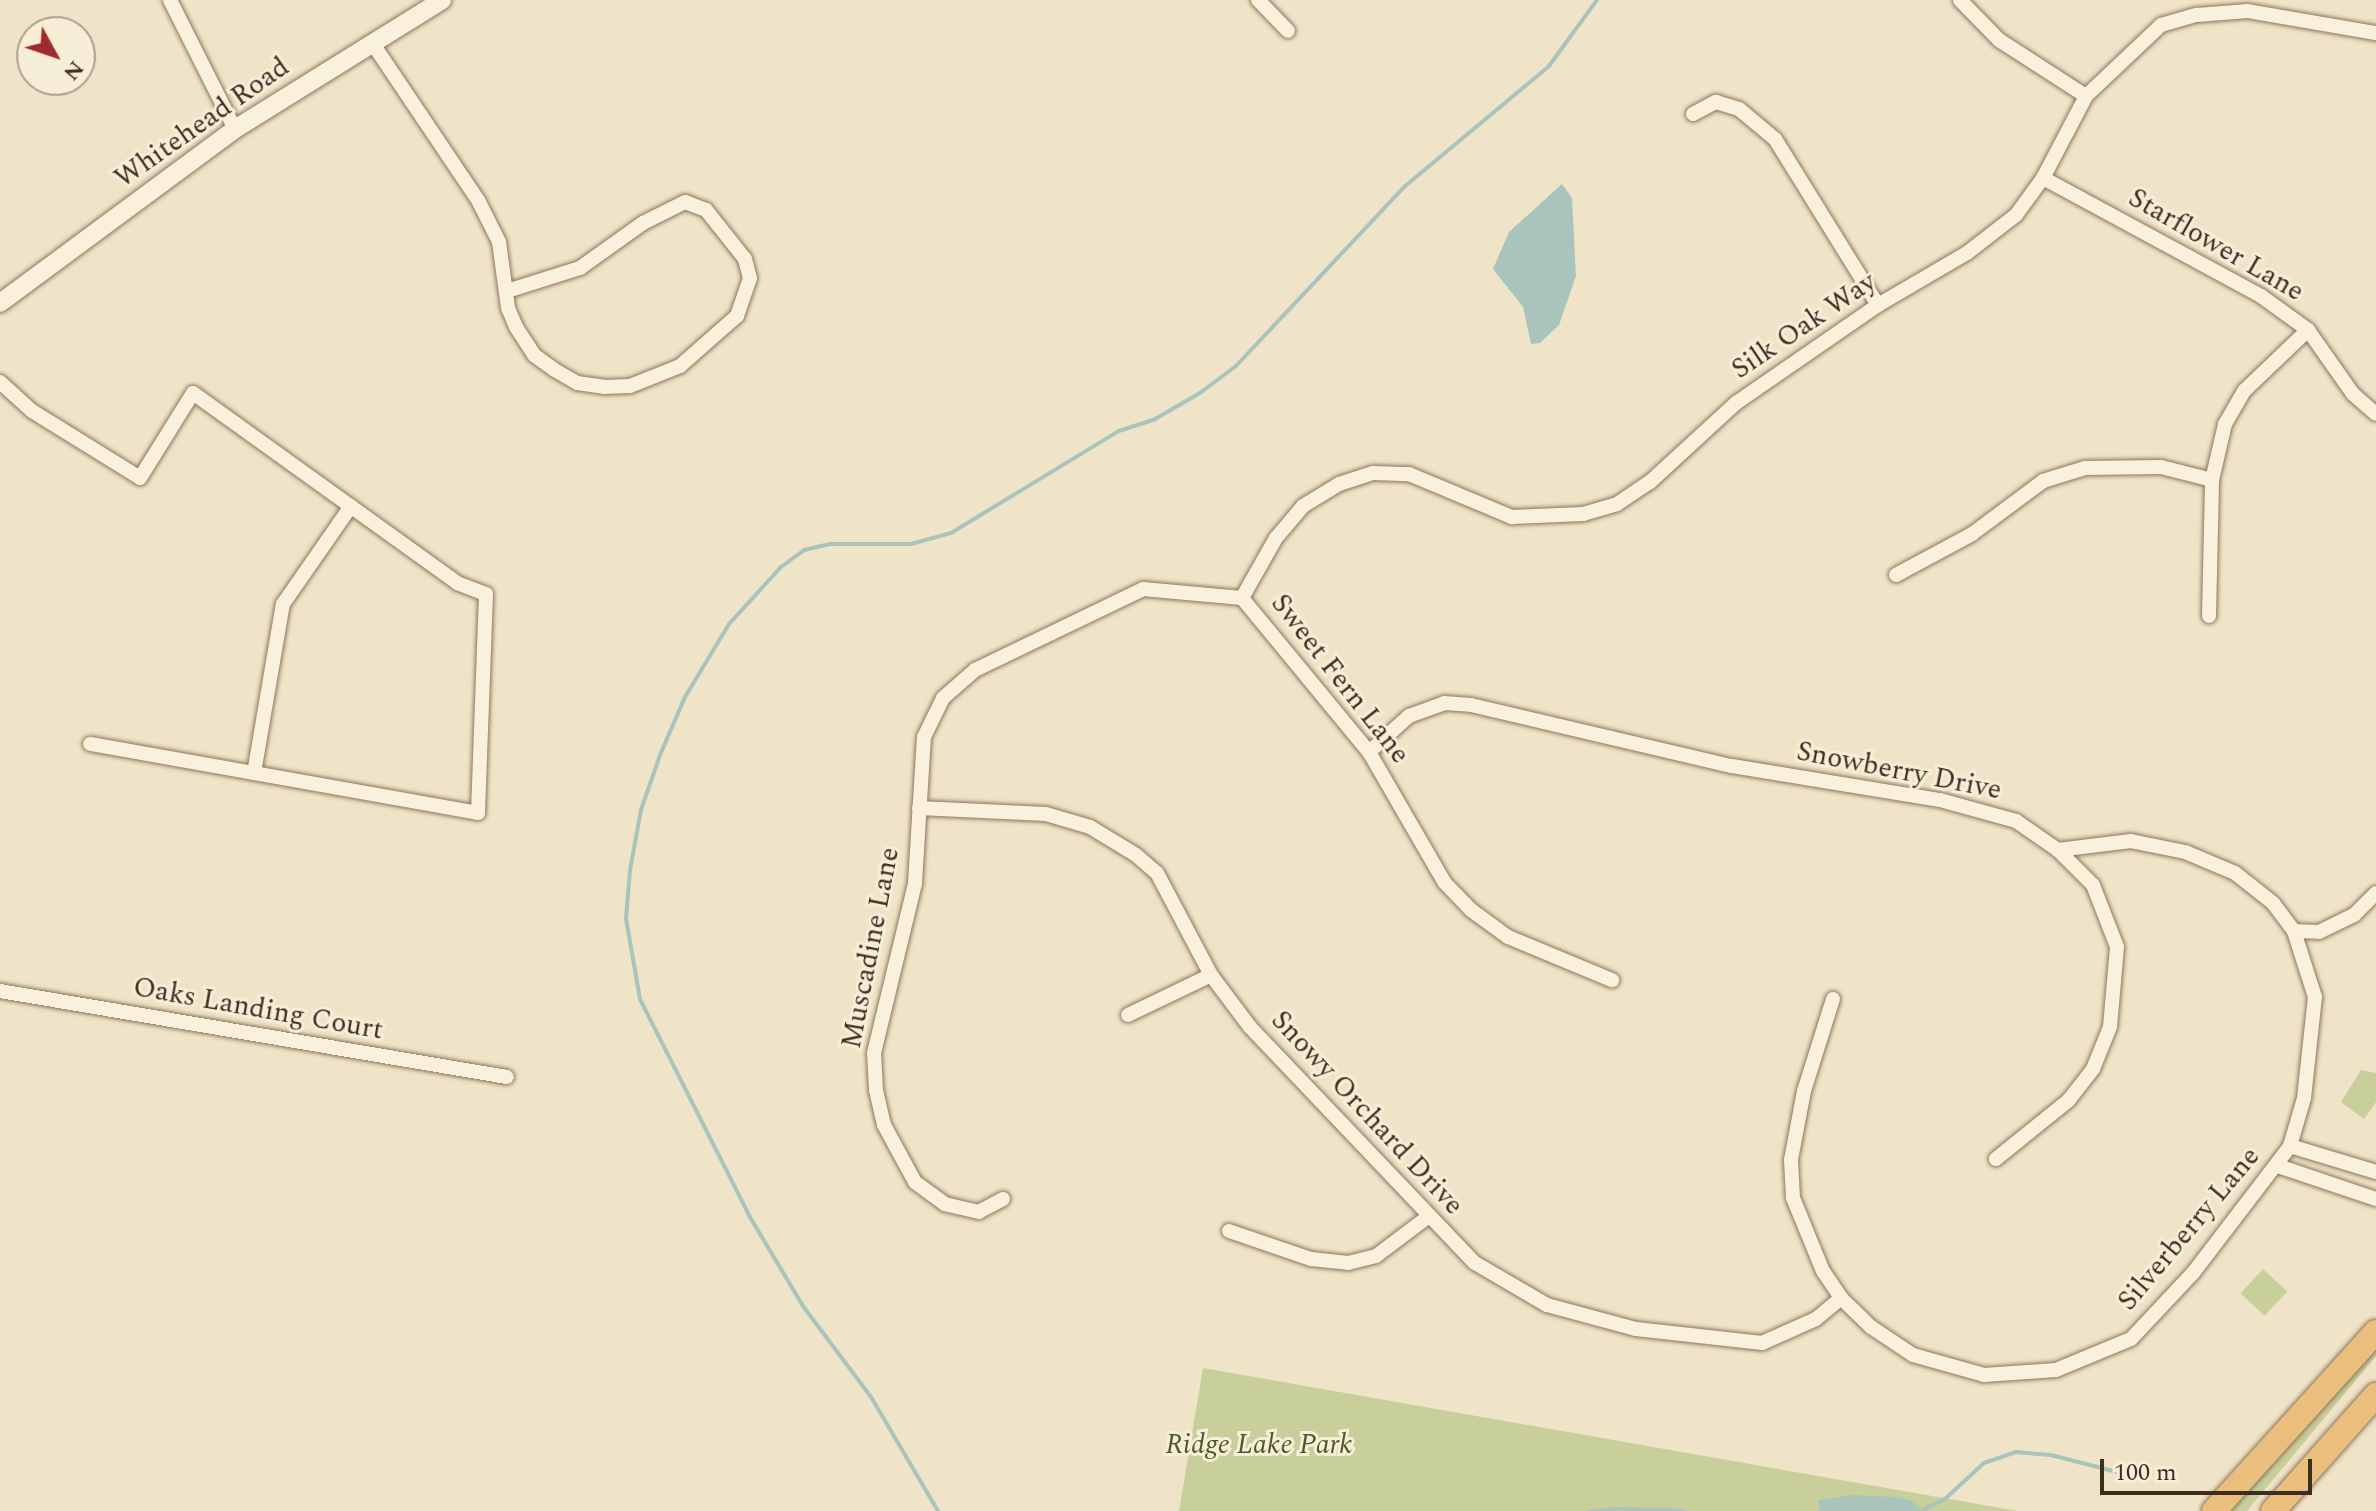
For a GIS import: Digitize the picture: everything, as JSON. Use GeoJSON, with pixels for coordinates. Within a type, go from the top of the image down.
{"type":"FeatureCollection","features":[{"type":"Feature","properties":{"kind":"highway"},"geometry":{"type":"LineString","coordinates":[[2214,1511],[2376,1332]]}},
{"type":"Feature","properties":{"kind":"highway"},"geometry":{"type":"LineString","coordinates":[[2273,1511],[2376,1395]]}},
{"type":"Feature","properties":{"kind":"street"},"geometry":{"type":"LineString","coordinates":[[170,0],[235,129]]}},
{"type":"Feature","properties":{"kind":"street","name":"Whitehead Road"},"geometry":{"type":"LineString","coordinates":[[0,303],[235,129],[442,0]]}},
{"type":"Feature","properties":{"kind":"street"},"geometry":{"type":"LineString","coordinates":[[1258,0],[1288,31]]}},
{"type":"Feature","properties":{"kind":"street"},"geometry":{"type":"LineString","coordinates":[[1960,0],[1999,40],[2086,96]]}},
{"type":"Feature","properties":{"kind":"street","name":"Silk Oak Way"},"geometry":{"type":"LineString","coordinates":[[1242,598],[1276,538],[1303,506],[1339,484],[1373,473],[1409,474],[1512,517],[1583,514],[1617,504],[1650,482],[1736,403],[1878,305],[1967,253],[2016,215],[2043,178],[2086,96],[2161,25],[2197,15],[2248,11],[2376,33]]}},
{"type":"Feature","properties":{"kind":"street"},"geometry":{"type":"LineString","coordinates":[[373,44],[479,202],[499,242],[507,291],[516,327],[534,355],[577,383],[604,387],[630,386],[680,366],[737,316],[750,278],[745,259],[706,210],[685,202],[643,223],[580,268],[507,291]]}},
{"type":"Feature","properties":{"kind":"street"},"geometry":{"type":"LineString","coordinates":[[1693,114],[1716,102],[1739,109],[1775,139],[1878,305]]}},
{"type":"Feature","properties":{"kind":"street","name":"Starflower Lane"},"geometry":{"type":"LineString","coordinates":[[2043,178],[2261,296],[2308,330],[2353,394],[2376,414]]}},
{"type":"Feature","properties":{"kind":"street"},"geometry":{"type":"LineString","coordinates":[[2209,616],[2212,480],[2225,424],[2245,390],[2308,330]]}},
{"type":"Feature","properties":{"kind":"street"},"geometry":{"type":"LineString","coordinates":[[0,382],[32,411],[140,478],[193,393],[457,583],[486,594],[478,813],[90,744]]}},
{"type":"Feature","properties":{"kind":"street"},"geometry":{"type":"LineString","coordinates":[[1896,575],[1972,534],[2043,481],[2071,472],[2161,467],[2212,480]]}},
{"type":"Feature","properties":{"kind":"street"},"geometry":{"type":"LineString","coordinates":[[254,773],[283,604],[351,506]]}},
{"type":"Feature","properties":{"kind":"street","name":"Sweet Fern Lane"},"geometry":{"type":"LineString","coordinates":[[919,808],[924,737],[943,698],[975,670],[1143,589],[1242,598],[1369,752],[1445,883],[1471,910],[1508,937],[1612,980]]}},
{"type":"Feature","properties":{"kind":"street","name":"Snowberry Drive"},"geometry":{"type":"LineString","coordinates":[[1369,752],[1409,716],[1444,703],[1471,705],[1732,766],[1940,800],[2016,821],[2058,850],[2093,885],[2117,947],[2110,1027],[2093,1069],[2069,1100],[1996,1159]]}},
{"type":"Feature","properties":{"kind":"street","name":"Snowy Orchard Drive"},"geometry":{"type":"LineString","coordinates":[[919,808],[1046,814],[1117,841],[1157,873],[1211,975],[1250,1027],[1475,1263],[1547,1305],[1636,1329],[1762,1343],[1816,1319],[1841,1298]]}},
{"type":"Feature","properties":{"kind":"street","name":"Muscadine Lane"},"geometry":{"type":"LineString","coordinates":[[919,808],[915,883],[874,1053],[876,1090],[884,1125],[915,1182],[945,1204],[979,1212],[1003,1199]]}},
{"type":"Feature","properties":{"kind":"street","name":"Silverberry Lane"},"geometry":{"type":"LineString","coordinates":[[1833,999],[1804,1091],[1791,1160],[1793,1198],[1823,1271],[1841,1298],[1871,1327],[1931,1364],[1984,1375],[2056,1370],[2131,1339],[2193,1273],[2278,1166],[2290,1146],[2304,1098],[2315,997],[2294,931],[2273,903],[2235,873],[2185,852],[2131,841],[2058,850]]}},
{"type":"Feature","properties":{"kind":"street"},"geometry":{"type":"LineString","coordinates":[[2294,931],[2319,932],[2354,915],[2376,893]]}},
{"type":"Feature","properties":{"kind":"street"},"geometry":{"type":"LineString","coordinates":[[1128,1015],[1211,975]]}},
{"type":"Feature","properties":{"kind":"street","name":"Oaks Landing Court"},"geometry":{"type":"LineString","coordinates":[[0,991],[507,1077]]}},
{"type":"Feature","properties":{"kind":"street"},"geometry":{"type":"LineString","coordinates":[[2290,1146],[2376,1172]]}},
{"type":"Feature","properties":{"kind":"street"},"geometry":{"type":"LineString","coordinates":[[2278,1166],[2376,1199]]}},
{"type":"Feature","properties":{"kind":"street"},"geometry":{"type":"LineString","coordinates":[[1229,1231],[1311,1259],[1348,1263],[1376,1256],[1429,1216]]}},
{"type":"Feature","properties":{"kind":"green space"},"geometry":{"type":"Polygon","coordinates":[[[2361,1070],[2376,1073],[2376,1102],[2364,1119],[2341,1102],[2361,1070]]]}},
{"type":"Feature","properties":{"kind":"green space"},"geometry":{"type":"Polygon","coordinates":[[[2263,1269],[2287,1292],[2265,1316],[2240,1293],[2263,1269]]]}},
{"type":"Feature","properties":{"kind":"green space"},"geometry":{"type":"Polygon","coordinates":[[[2376,1342],[2376,1356],[2247,1511],[2223,1511],[2376,1342]]]}},
{"type":"Feature","properties":{"kind":"green space","name":"Ridge Lake Park"},"geometry":{"type":"Polygon","coordinates":[[[1203,1368],[2018,1511],[1179,1511],[1203,1368]]]}},
{"type":"Feature","properties":{"kind":"water"},"geometry":{"type":"Polygon","coordinates":[[[1562,184],[1572,198],[1576,276],[1559,325],[1540,343],[1531,344],[1523,307],[1493,269],[1509,232],[1562,184]]]}},
{"type":"Feature","properties":{"kind":"water"},"geometry":{"type":"Polygon","coordinates":[[[1853,1495],[1895,1497],[1912,1501],[1923,1511],[1819,1511],[1818,1500],[1853,1495]]]}},
{"type":"Feature","properties":{"kind":"water"},"geometry":{"type":"Polygon","coordinates":[[[1613,1507],[1671,1508],[1690,1511],[1585,1511],[1613,1507]]]}},
{"type":"Feature","properties":{"kind":"waterway"},"geometry":{"type":"LineString","coordinates":[[938,1511],[871,1397],[803,1306],[750,1217],[640,999],[626,919],[630,870],[641,810],[685,697],[729,624],[781,567],[804,550],[831,544],[911,544],[951,533],[1119,431],[1155,419],[1200,393],[1236,366],[1404,187],[1549,66],[1597,0]]}},
{"type":"Feature","properties":{"kind":"waterway"},"geometry":{"type":"LineString","coordinates":[[1923,1510],[1945,1499],[1984,1463],[2016,1452],[2051,1455],[2136,1477]]}}]}
